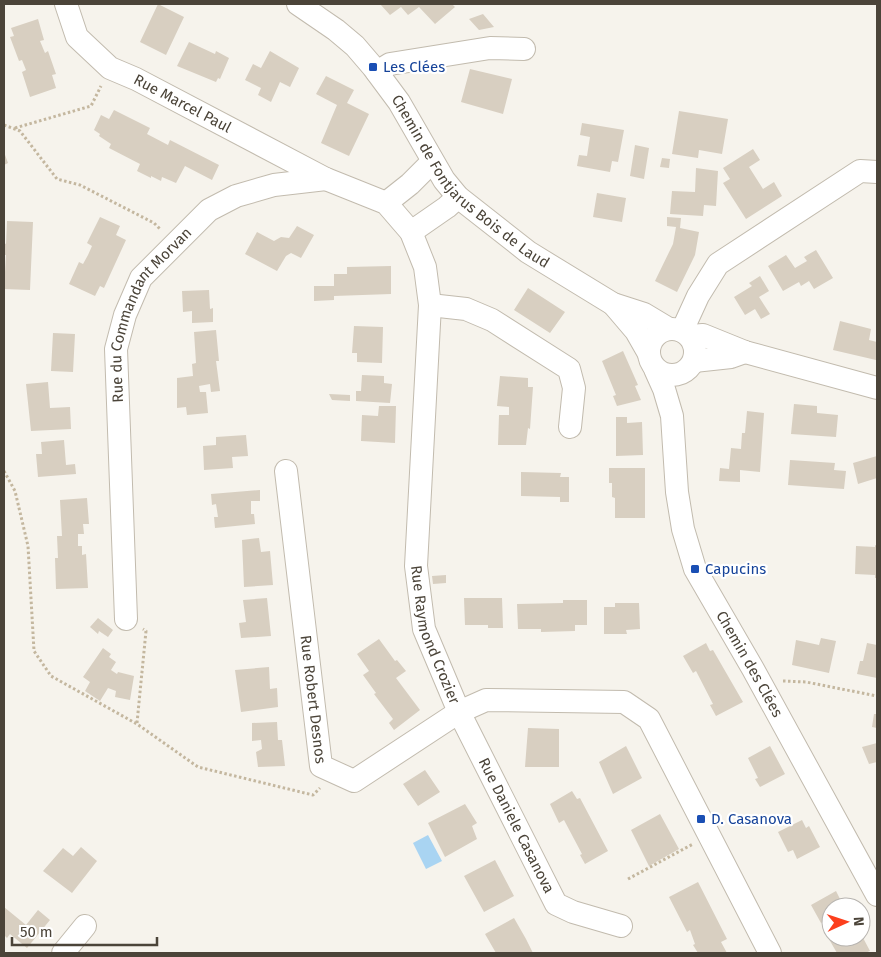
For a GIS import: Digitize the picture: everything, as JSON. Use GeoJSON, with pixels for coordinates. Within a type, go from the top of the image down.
{"type":"FeatureCollection","features":[{"type":"Feature","properties":{"kind":"street","name":"Rue Marcel Paul"},"geometry":{"type":"LineString","coordinates":[[66,4],[77,36],[110,68],[136,79],[326,179]]}},
{"type":"Feature","properties":{"kind":"street","name":"Chemin de Fontjarus Bois de Laud"},"geometry":{"type":"LineString","coordinates":[[298,4],[336,30],[355,46],[377,72],[398,102],[432,162],[458,197],[528,252],[613,304],[644,314],[680,332],[703,335],[745,352],[877,388]]}},
{"type":"Feature","properties":{"kind":"street"},"geometry":{"type":"LineString","coordinates":[[377,72],[390,64],[490,48],[524,49]]}},
{"type":"Feature","properties":{"kind":"street"},"geometry":{"type":"LineString","coordinates":[[386,204],[432,162]]}},
{"type":"Feature","properties":{"kind":"street"},"geometry":{"type":"LineString","coordinates":[[680,332],[698,296],[718,264],[860,171],[877,172]]}},
{"type":"Feature","properties":{"kind":"street","name":"Rue du Commandant Morvan"},"geometry":{"type":"LineString","coordinates":[[126,619],[116,349],[125,315],[140,278],[209,210],[236,196],[274,185],[326,179],[386,204],[411,232]]}},
{"type":"Feature","properties":{"kind":"street"},"geometry":{"type":"LineString","coordinates":[[411,232],[458,197]]}},
{"type":"Feature","properties":{"kind":"street","name":"Rue Raymond Crozier"},"geometry":{"type":"LineString","coordinates":[[411,232],[425,267],[430,305],[416,566],[424,629],[459,712],[486,700],[624,702],[649,718],[770,953]]}},
{"type":"Feature","properties":{"kind":"street","name":"Chemin de Fontjarus Bois de Laud"},"geometry":{"type":"LineString","coordinates":[[613,304],[636,331],[652,360]]}},
{"type":"Feature","properties":{"kind":"street"},"geometry":{"type":"LineString","coordinates":[[430,305],[466,309],[492,320],[569,369],[574,388],[570,427]]}},
{"type":"Feature","properties":{"kind":"street"},"geometry":{"type":"LineString","coordinates":[[680,332],[694,343],[696,352],[688,367],[673,376],[663,374],[652,360],[650,342],[656,335],[680,332]]}},
{"type":"Feature","properties":{"kind":"street","name":"Chemin de Fontjarus Bois de Laud"},"geometry":{"type":"LineString","coordinates":[[688,367],[745,352]]}},
{"type":"Feature","properties":{"kind":"street","name":"Chemin des Clées"},"geometry":{"type":"LineString","coordinates":[[652,360],[664,389],[672,416],[677,492],[683,529],[695,569],[765,691],[877,895]]}},
{"type":"Feature","properties":{"kind":"street","name":"Chemin des Clées"},"geometry":{"type":"LineString","coordinates":[[672,416],[688,367]]}},
{"type":"Feature","properties":{"kind":"street","name":"Rue Robert Desnos"},"geometry":{"type":"LineString","coordinates":[[286,471],[321,766],[354,781],[459,712]]}},
{"type":"Feature","properties":{"kind":"street","name":"Rue Daniele Casanova"},"geometry":{"type":"LineString","coordinates":[[459,712],[556,904],[573,912],[620,926]]}},
{"type":"Feature","properties":{"kind":"street"},"geometry":{"type":"LineString","coordinates":[[63,953],[85,926]]}},
{"type":"Feature","properties":{"kind":"path"},"geometry":{"type":"LineString","coordinates":[[14,129],[91,106],[110,68]]}},
{"type":"Feature","properties":{"kind":"path"},"geometry":{"type":"LineString","coordinates":[[4,125],[20,131],[57,179],[80,185],[154,224],[174,243]]}},
{"type":"Feature","properties":{"kind":"path"},"geometry":{"type":"LineString","coordinates":[[4,471],[15,491],[28,546],[34,651],[51,676],[137,724],[198,767],[313,795],[336,773]]}},
{"type":"Feature","properties":{"kind":"path"},"geometry":{"type":"LineString","coordinates":[[126,619],[146,631],[137,724]]}},
{"type":"Feature","properties":{"kind":"path"},"geometry":{"type":"LineString","coordinates":[[765,691],[785,680],[806,682],[877,696]]}},
{"type":"Feature","properties":{"kind":"path"},"geometry":{"type":"LineString","coordinates":[[628,879],[709,836]]}},
{"type":"Feature","properties":{"kind":"water"},"geometry":{"type":"Polygon","coordinates":[[[428,835],[442,861],[426,869],[413,843],[428,835]]]}},
{"type":"Feature","properties":{"kind":"building"},"geometry":{"type":"Polygon","coordinates":[[[158,4],[184,17],[166,55],[140,42],[158,4]]]}},
{"type":"Feature","properties":{"kind":"building"},"geometry":{"type":"Polygon","coordinates":[[[380,4],[452,4],[455,7],[435,24],[419,7],[408,15],[401,7],[390,15],[380,4]]]}},
{"type":"Feature","properties":{"kind":"building"},"geometry":{"type":"Polygon","coordinates":[[[483,14],[494,27],[479,30],[469,19],[483,14]]]}},
{"type":"Feature","properties":{"kind":"building"},"geometry":{"type":"Polygon","coordinates":[[[38,19],[44,40],[40,41],[45,53],[48,51],[56,74],[52,75],[56,88],[30,97],[22,72],[26,70],[22,60],[19,61],[10,37],[14,36],[11,28],[38,19]]]}},
{"type":"Feature","properties":{"kind":"building"},"geometry":{"type":"Polygon","coordinates":[[[189,42],[215,54],[216,51],[229,58],[220,79],[218,78],[216,82],[177,66],[189,42]]]}},
{"type":"Feature","properties":{"kind":"building"},"geometry":{"type":"Polygon","coordinates":[[[270,51],[299,68],[290,87],[280,82],[271,102],[258,95],[261,88],[245,80],[253,64],[261,68],[270,51]]]}},
{"type":"Feature","properties":{"kind":"building"},"geometry":{"type":"Polygon","coordinates":[[[470,69],[512,79],[503,114],[461,102],[470,69]]]}},
{"type":"Feature","properties":{"kind":"building"},"geometry":{"type":"Polygon","coordinates":[[[326,76],[354,90],[347,103],[369,114],[349,156],[321,143],[337,105],[316,94],[326,76]]]}},
{"type":"Feature","properties":{"kind":"building"},"geometry":{"type":"Polygon","coordinates":[[[114,110],[150,128],[147,134],[168,145],[170,140],[219,165],[212,180],[185,166],[176,183],[162,177],[161,181],[151,176],[151,178],[137,171],[140,164],[109,148],[111,144],[94,130],[101,115],[109,119],[114,110]]]}},
{"type":"Feature","properties":{"kind":"building"},"geometry":{"type":"Polygon","coordinates":[[[679,111],[728,119],[722,154],[699,150],[698,158],[672,154],[679,111]]]}},
{"type":"Feature","properties":{"kind":"building"},"geometry":{"type":"Polygon","coordinates":[[[582,123],[624,130],[618,162],[612,161],[610,172],[577,166],[579,155],[587,156],[590,137],[580,135],[582,123]]]}},
{"type":"Feature","properties":{"kind":"building"},"geometry":{"type":"Polygon","coordinates":[[[635,145],[649,148],[644,179],[630,176],[635,145]]]}},
{"type":"Feature","properties":{"kind":"building"},"geometry":{"type":"Polygon","coordinates":[[[753,149],[760,160],[749,167],[763,189],[774,182],[782,196],[746,219],[723,183],[730,179],[723,168],[753,149]]]}},
{"type":"Feature","properties":{"kind":"building"},"geometry":{"type":"Polygon","coordinates":[[[4,152],[8,163],[4,165],[4,152]]]}},
{"type":"Feature","properties":{"kind":"building"},"geometry":{"type":"Polygon","coordinates":[[[662,158],[670,159],[669,168],[660,167],[662,158]]]}},
{"type":"Feature","properties":{"kind":"building"},"geometry":{"type":"Polygon","coordinates":[[[696,168],[718,171],[716,206],[704,205],[703,216],[670,214],[672,191],[695,192],[696,168]]]}},
{"type":"Feature","properties":{"kind":"building"},"geometry":{"type":"Polygon","coordinates":[[[597,193],[626,198],[622,222],[593,217],[597,193]]]}},
{"type":"Feature","properties":{"kind":"building"},"geometry":{"type":"Polygon","coordinates":[[[100,217],[120,226],[116,235],[126,240],[104,288],[100,286],[95,296],[69,284],[79,262],[83,264],[88,255],[92,246],[87,243],[100,217]]]}},
{"type":"Feature","properties":{"kind":"building"},"geometry":{"type":"Polygon","coordinates":[[[667,217],[681,218],[680,228],[699,232],[695,255],[677,292],[655,281],[673,244],[676,227],[667,226],[667,217]]]}},
{"type":"Feature","properties":{"kind":"building"},"geometry":{"type":"Polygon","coordinates":[[[7,221],[33,222],[30,290],[4,289],[6,255],[4,255],[4,243],[6,244],[7,221]]]}},
{"type":"Feature","properties":{"kind":"building"},"geometry":{"type":"Polygon","coordinates":[[[297,226],[314,235],[301,258],[291,253],[286,256],[277,271],[245,254],[257,232],[274,241],[281,237],[289,238],[297,226]]]}},
{"type":"Feature","properties":{"kind":"building"},"geometry":{"type":"Polygon","coordinates":[[[816,250],[833,278],[814,289],[809,281],[801,286],[799,282],[783,291],[768,266],[786,255],[795,268],[807,261],[804,257],[816,250]]]}},
{"type":"Feature","properties":{"kind":"building"},"geometry":{"type":"Polygon","coordinates":[[[391,266],[391,294],[334,296],[334,300],[314,301],[314,286],[334,286],[334,274],[347,274],[347,267],[391,266]]]}},
{"type":"Feature","properties":{"kind":"building"},"geometry":{"type":"Polygon","coordinates":[[[760,276],[769,291],[759,297],[770,314],[761,319],[755,309],[745,315],[734,297],[752,286],[749,283],[760,276]]]}},
{"type":"Feature","properties":{"kind":"building"},"geometry":{"type":"Polygon","coordinates":[[[528,288],[565,312],[550,333],[514,310],[528,288]]]}},
{"type":"Feature","properties":{"kind":"building"},"geometry":{"type":"Polygon","coordinates":[[[209,290],[210,309],[213,308],[213,322],[192,323],[192,311],[183,312],[182,291],[209,290]]]}},
{"type":"Feature","properties":{"kind":"building"},"geometry":{"type":"Polygon","coordinates":[[[840,321],[871,329],[869,340],[877,342],[876,360],[833,350],[840,321]]]}},
{"type":"Feature","properties":{"kind":"building"},"geometry":{"type":"Polygon","coordinates":[[[354,326],[383,327],[382,363],[357,362],[357,353],[352,353],[354,326]]]}},
{"type":"Feature","properties":{"kind":"building"},"geometry":{"type":"Polygon","coordinates":[[[216,330],[219,361],[216,361],[220,391],[211,392],[210,384],[199,386],[200,392],[206,392],[208,413],[187,415],[186,407],[177,408],[177,378],[193,376],[192,364],[196,363],[194,332],[216,330]]]}},
{"type":"Feature","properties":{"kind":"building"},"geometry":{"type":"Polygon","coordinates":[[[53,333],[75,334],[73,372],[51,371],[53,333]]]}},
{"type":"Feature","properties":{"kind":"building"},"geometry":{"type":"Polygon","coordinates":[[[623,351],[638,385],[635,386],[641,400],[617,406],[613,396],[616,395],[602,361],[623,351]]]}},
{"type":"Feature","properties":{"kind":"building"},"geometry":{"type":"Polygon","coordinates":[[[362,375],[384,376],[384,383],[392,384],[390,403],[356,401],[356,391],[361,391],[362,375]]]}},
{"type":"Feature","properties":{"kind":"building"},"geometry":{"type":"Polygon","coordinates":[[[500,376],[528,378],[528,387],[533,387],[530,429],[528,428],[526,445],[498,445],[499,415],[509,415],[509,407],[497,406],[500,376]]]}},
{"type":"Feature","properties":{"kind":"building"},"geometry":{"type":"Polygon","coordinates":[[[48,382],[50,408],[70,407],[71,429],[31,431],[26,384],[48,382]]]}},
{"type":"Feature","properties":{"kind":"building"},"geometry":{"type":"Polygon","coordinates":[[[329,394],[350,395],[350,401],[332,400],[329,394]]]}},
{"type":"Feature","properties":{"kind":"building"},"geometry":{"type":"Polygon","coordinates":[[[794,404],[817,406],[817,413],[838,415],[836,437],[791,434],[794,404]]]}},
{"type":"Feature","properties":{"kind":"building"},"geometry":{"type":"Polygon","coordinates":[[[379,406],[396,406],[395,443],[361,441],[362,415],[378,416],[379,406]]]}},
{"type":"Feature","properties":{"kind":"building"},"geometry":{"type":"Polygon","coordinates":[[[747,411],[764,413],[760,472],[740,470],[740,482],[719,481],[720,468],[729,469],[731,448],[741,449],[742,433],[745,433],[747,411]]]}},
{"type":"Feature","properties":{"kind":"building"},"geometry":{"type":"Polygon","coordinates":[[[616,417],[627,417],[627,423],[642,422],[643,455],[616,456],[616,417]]]}},
{"type":"Feature","properties":{"kind":"building"},"geometry":{"type":"Polygon","coordinates":[[[246,435],[248,456],[232,457],[233,468],[204,470],[203,446],[216,445],[216,437],[246,435]]]}},
{"type":"Feature","properties":{"kind":"building"},"geometry":{"type":"Polygon","coordinates":[[[64,440],[66,465],[75,464],[76,474],[38,477],[36,454],[42,454],[41,442],[64,440]]]}},
{"type":"Feature","properties":{"kind":"building"},"geometry":{"type":"Polygon","coordinates":[[[877,456],[877,478],[858,484],[853,463],[877,456]]]}},
{"type":"Feature","properties":{"kind":"building"},"geometry":{"type":"Polygon","coordinates":[[[790,460],[835,463],[834,470],[846,471],[844,489],[788,485],[790,460]]]}},
{"type":"Feature","properties":{"kind":"building"},"geometry":{"type":"Polygon","coordinates":[[[609,468],[645,468],[645,518],[615,518],[615,498],[612,497],[612,483],[609,483],[609,468]]]}},
{"type":"Feature","properties":{"kind":"building"},"geometry":{"type":"Polygon","coordinates":[[[521,472],[561,473],[560,477],[569,477],[569,502],[560,502],[560,497],[521,496],[521,472]]]}},
{"type":"Feature","properties":{"kind":"building"},"geometry":{"type":"Polygon","coordinates":[[[260,490],[260,501],[251,501],[251,514],[254,514],[255,524],[215,528],[214,517],[218,517],[216,504],[212,505],[211,494],[260,490]]]}},
{"type":"Feature","properties":{"kind":"building"},"geometry":{"type":"Polygon","coordinates":[[[87,498],[89,524],[83,524],[84,534],[78,534],[78,546],[82,546],[82,555],[86,554],[88,588],[56,589],[55,558],[58,558],[57,536],[62,536],[60,500],[87,498]]]}},
{"type":"Feature","properties":{"kind":"building"},"geometry":{"type":"Polygon","coordinates":[[[259,538],[261,552],[270,551],[273,585],[244,587],[242,540],[259,538]]]}},
{"type":"Feature","properties":{"kind":"building"},"geometry":{"type":"Polygon","coordinates":[[[875,545],[877,546],[877,578],[875,578],[875,575],[855,574],[856,546],[875,547],[875,545]]]}},
{"type":"Feature","properties":{"kind":"building"},"geometry":{"type":"Polygon","coordinates":[[[446,575],[446,583],[433,584],[432,576],[446,575]]]}},
{"type":"Feature","properties":{"kind":"building"},"geometry":{"type":"Polygon","coordinates":[[[267,598],[271,636],[241,638],[239,623],[246,622],[243,600],[267,598]]]}},
{"type":"Feature","properties":{"kind":"building"},"geometry":{"type":"Polygon","coordinates":[[[464,598],[502,598],[503,628],[488,628],[488,625],[465,625],[464,598]]]}},
{"type":"Feature","properties":{"kind":"building"},"geometry":{"type":"Polygon","coordinates":[[[563,600],[587,600],[587,625],[575,625],[575,631],[541,632],[541,629],[518,629],[517,604],[563,603],[563,600]]]}},
{"type":"Feature","properties":{"kind":"building"},"geometry":{"type":"Polygon","coordinates":[[[615,603],[639,603],[640,629],[626,630],[627,634],[604,634],[604,607],[615,607],[615,603]]]}},
{"type":"Feature","properties":{"kind":"building"},"geometry":{"type":"Polygon","coordinates":[[[98,618],[113,630],[108,637],[99,631],[98,634],[90,627],[98,618]]]}},
{"type":"Feature","properties":{"kind":"building"},"geometry":{"type":"Polygon","coordinates":[[[821,638],[836,641],[829,673],[792,665],[796,640],[819,645],[821,638]]]}},
{"type":"Feature","properties":{"kind":"building"},"geometry":{"type":"Polygon","coordinates":[[[379,639],[395,661],[397,660],[406,671],[396,678],[420,710],[394,730],[389,723],[393,719],[374,694],[376,693],[363,675],[369,671],[357,654],[379,639]]]}},
{"type":"Feature","properties":{"kind":"building"},"geometry":{"type":"Polygon","coordinates":[[[706,643],[710,651],[713,650],[743,702],[716,716],[710,705],[713,704],[696,671],[693,673],[683,656],[706,643]]]}},
{"type":"Feature","properties":{"kind":"building"},"geometry":{"type":"Polygon","coordinates":[[[867,643],[877,645],[877,678],[857,674],[860,661],[863,661],[867,643]]]}},
{"type":"Feature","properties":{"kind":"building"},"geometry":{"type":"Polygon","coordinates":[[[103,648],[111,654],[109,657],[116,662],[111,670],[117,674],[118,672],[134,676],[130,700],[115,697],[116,691],[108,688],[100,701],[85,691],[90,682],[83,677],[103,648]]]}},
{"type":"Feature","properties":{"kind":"building"},"geometry":{"type":"Polygon","coordinates":[[[269,667],[270,689],[277,688],[278,707],[241,712],[235,670],[269,667]]]}},
{"type":"Feature","properties":{"kind":"building"},"geometry":{"type":"Polygon","coordinates":[[[874,714],[877,714],[877,728],[872,727],[874,714]]]}},
{"type":"Feature","properties":{"kind":"building"},"geometry":{"type":"Polygon","coordinates":[[[277,722],[278,740],[282,740],[285,766],[258,767],[256,752],[262,749],[261,740],[252,741],[252,723],[277,722]]]}},
{"type":"Feature","properties":{"kind":"building"},"geometry":{"type":"Polygon","coordinates":[[[528,728],[559,729],[559,767],[525,767],[528,728]]]}},
{"type":"Feature","properties":{"kind":"building"},"geometry":{"type":"Polygon","coordinates":[[[877,743],[877,762],[869,764],[862,747],[877,743]]]}},
{"type":"Feature","properties":{"kind":"building"},"geometry":{"type":"Polygon","coordinates":[[[626,746],[642,778],[613,794],[599,762],[626,746]]]}},
{"type":"Feature","properties":{"kind":"building"},"geometry":{"type":"Polygon","coordinates":[[[770,746],[785,774],[760,787],[755,779],[758,778],[748,758],[770,746]]]}},
{"type":"Feature","properties":{"kind":"building"},"geometry":{"type":"Polygon","coordinates":[[[425,770],[440,792],[418,806],[403,784],[425,770]]]}},
{"type":"Feature","properties":{"kind":"building"},"geometry":{"type":"Polygon","coordinates":[[[572,791],[577,799],[580,798],[608,851],[585,864],[580,855],[582,854],[564,820],[559,823],[550,804],[572,791]]]}},
{"type":"Feature","properties":{"kind":"building"},"geometry":{"type":"Polygon","coordinates":[[[465,804],[477,823],[472,826],[477,839],[445,857],[428,823],[465,804]]]}},
{"type":"Feature","properties":{"kind":"building"},"geometry":{"type":"Polygon","coordinates":[[[660,814],[679,849],[649,866],[631,830],[660,814]]]}},
{"type":"Feature","properties":{"kind":"building"},"geometry":{"type":"Polygon","coordinates":[[[802,820],[806,828],[809,826],[820,847],[797,859],[793,850],[788,852],[778,832],[802,820]]]}},
{"type":"Feature","properties":{"kind":"building"},"geometry":{"type":"Polygon","coordinates":[[[81,847],[97,861],[72,893],[43,871],[63,848],[73,856],[81,847]]]}},
{"type":"Feature","properties":{"kind":"building"},"geometry":{"type":"Polygon","coordinates":[[[495,860],[514,896],[484,912],[464,876],[495,860]]]}},
{"type":"Feature","properties":{"kind":"building"},"geometry":{"type":"Polygon","coordinates":[[[698,882],[727,939],[721,942],[727,953],[698,953],[693,945],[695,944],[690,930],[687,932],[669,897],[698,882]]]}},
{"type":"Feature","properties":{"kind":"building"},"geometry":{"type":"Polygon","coordinates":[[[836,891],[839,897],[825,897],[836,891]]]}},
{"type":"Feature","properties":{"kind":"building"},"geometry":{"type":"Polygon","coordinates":[[[821,899],[821,923],[811,905],[821,899]]]}},
{"type":"Feature","properties":{"kind":"building"},"geometry":{"type":"Polygon","coordinates":[[[4,907],[26,925],[38,910],[50,920],[27,948],[10,934],[7,938],[4,935],[4,907]]]}},
{"type":"Feature","properties":{"kind":"building"},"geometry":{"type":"Polygon","coordinates":[[[514,918],[533,953],[496,953],[485,934],[514,918]]]}},
{"type":"Feature","properties":{"kind":"building"},"geometry":{"type":"Polygon","coordinates":[[[834,947],[868,947],[870,951],[865,953],[837,953],[834,947]]]}},
{"type":"Feature","properties":{"kind":"place","name":"Les Clées"},"geometry":{"type":"Point","coordinates":[373,67]}},
{"type":"Feature","properties":{"kind":"place","name":"Capucins"},"geometry":{"type":"Point","coordinates":[695,569]}},
{"type":"Feature","properties":{"kind":"place","name":"D. Casanova"},"geometry":{"type":"Point","coordinates":[701,819]}}]}
